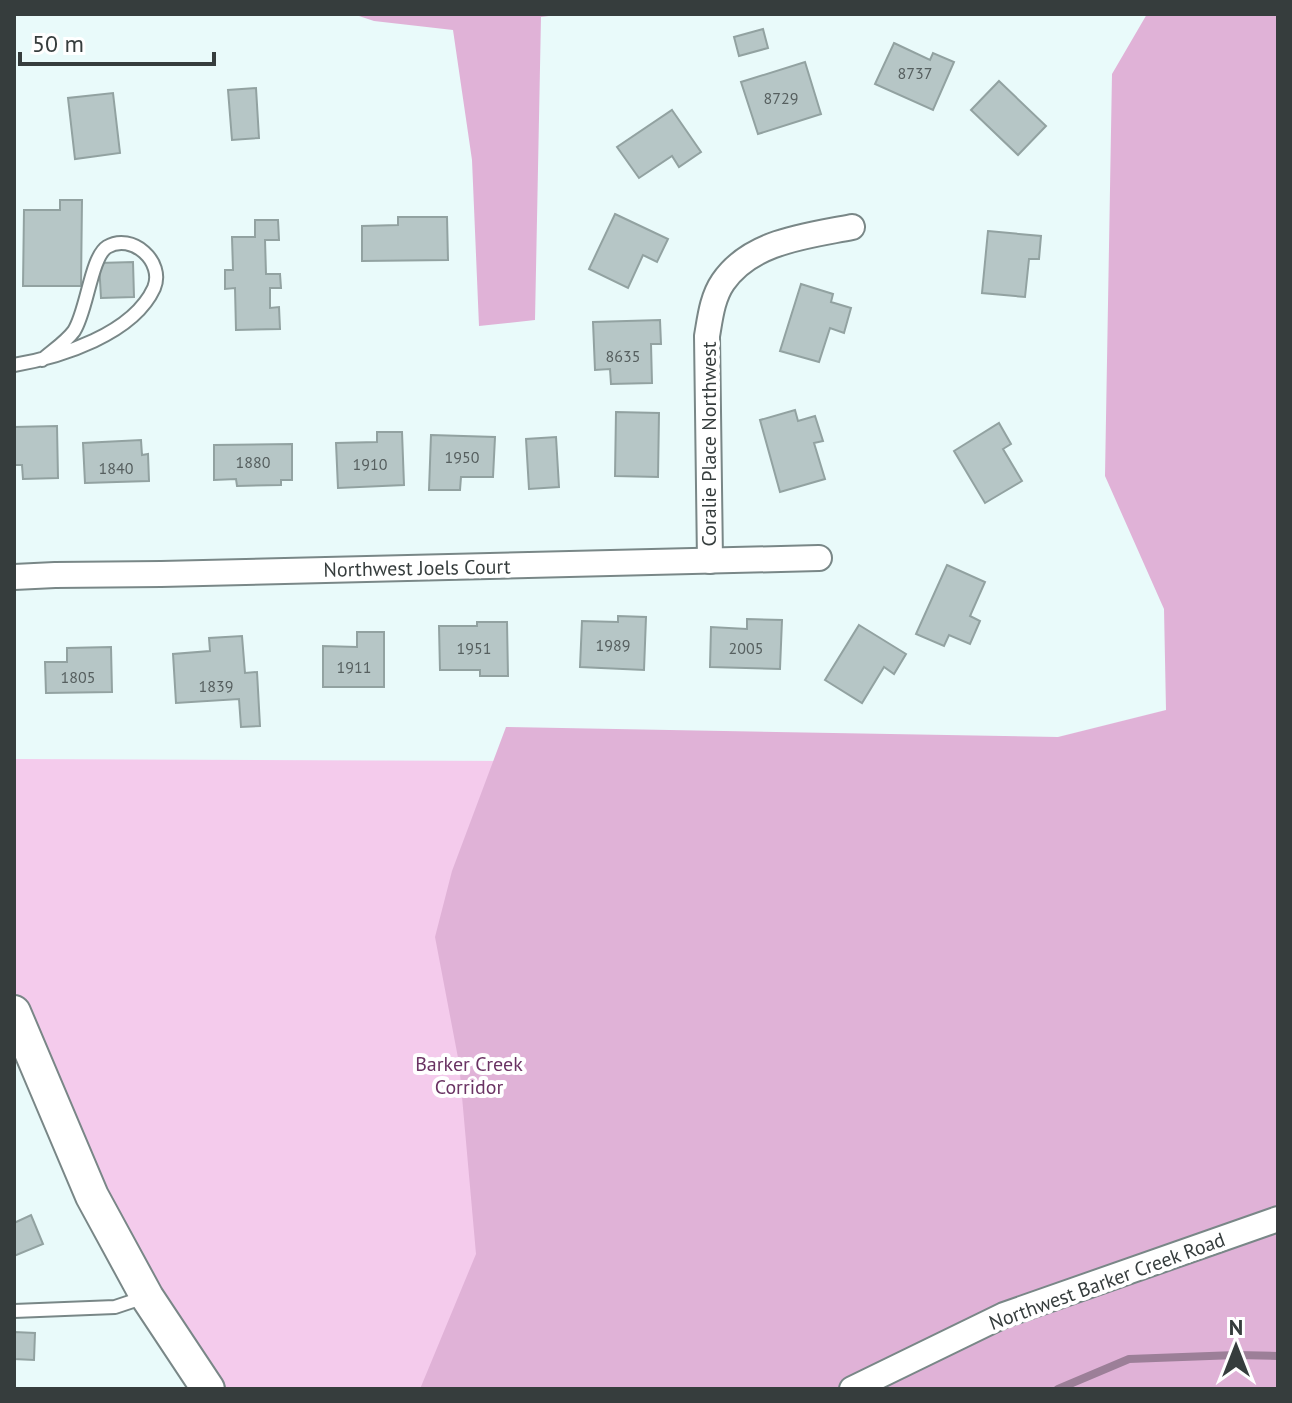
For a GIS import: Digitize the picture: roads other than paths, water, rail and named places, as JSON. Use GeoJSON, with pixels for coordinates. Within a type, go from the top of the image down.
{"type":"FeatureCollection","features":[{"type":"Feature","properties":{"kind":"main road"},"geometry":{"type":"LineString","coordinates":[[14,1012],[92,1196],[147,1297],[208,1389]]}},
{"type":"Feature","properties":{"kind":"street","name":"Coralie Place Northwest"},"geometry":{"type":"LineString","coordinates":[[710,561],[707,336],[713,304],[722,283],[747,257],[787,240],[852,227]]}},
{"type":"Feature","properties":{"kind":"street","name":"Northwest Joels Court"},"geometry":{"type":"LineString","coordinates":[[14,577],[819,558]]}},
{"type":"Feature","properties":{"kind":"street","name":"Northwest Barker Creek Road"},"geometry":{"type":"LineString","coordinates":[[852,1389],[1004,1315],[1278,1219]]}},
{"type":"Feature","properties":{"kind":"lane"},"geometry":{"type":"LineString","coordinates":[[14,365],[42,360],[98,339],[137,313],[154,287],[157,273],[152,260],[138,247],[127,243],[107,247],[93,272],[85,305],[73,332],[42,360]]}},
{"type":"Feature","properties":{"kind":"lane"},"geometry":{"type":"LineString","coordinates":[[14,1311],[115,1307],[147,1297]]}},
{"type":"Feature","properties":{"kind":"waterway"},"geometry":{"type":"LineString","coordinates":[[1058,1389],[1129,1359],[1278,1356]]}},
{"type":"Feature","properties":{"kind":"park label","name":"Barker Creek Corridor"},"geometry":{"type":"Point","coordinates":[469,1076]}}]}
